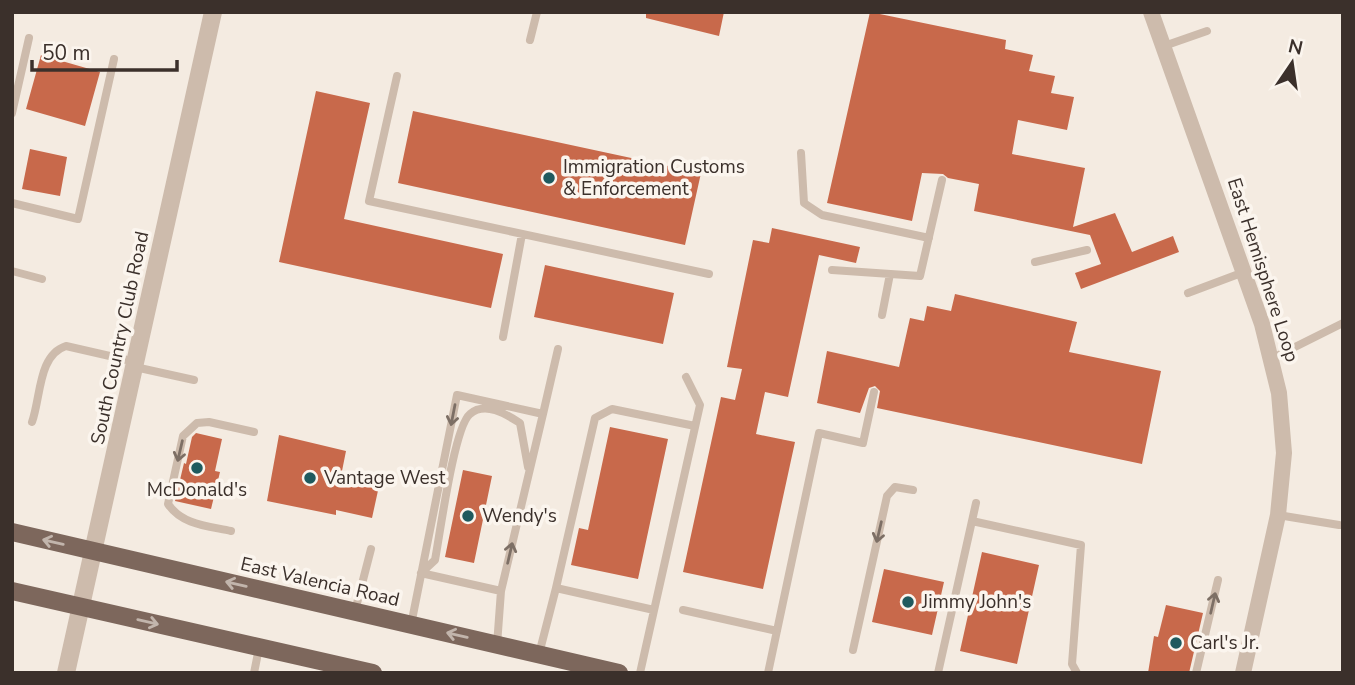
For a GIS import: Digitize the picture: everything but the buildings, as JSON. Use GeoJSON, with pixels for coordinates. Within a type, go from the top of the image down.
{"type":"FeatureCollection","features":[{"type":"Feature","properties":{"kind":"main road","name":"East Valencia Road"},"geometry":{"type":"LineString","coordinates":[[12,532],[619,673]]}},
{"type":"Feature","properties":{"kind":"main road"},"geometry":{"type":"LineString","coordinates":[[12,591],[373,673]]}},
{"type":"Feature","properties":{"kind":"street","name":"East Hemisphere Loop"},"geometry":{"type":"LineString","coordinates":[[1151,12],[1244,272],[1279,393],[1284,453],[1278,515],[1243,673]]}},
{"type":"Feature","properties":{"kind":"street","name":"South Country Club Road"},"geometry":{"type":"LineString","coordinates":[[66,673],[136,365],[208,13]]}},
{"type":"Feature","properties":{"kind":"lane"},"geometry":{"type":"LineString","coordinates":[[530,40],[537,12]]}},
{"type":"Feature","properties":{"kind":"lane"},"geometry":{"type":"LineString","coordinates":[[1164,46],[1207,31]]}},
{"type":"Feature","properties":{"kind":"lane"},"geometry":{"type":"LineString","coordinates":[[12,113],[29,38]]}},
{"type":"Feature","properties":{"kind":"lane"},"geometry":{"type":"LineString","coordinates":[[12,203],[78,219],[114,59]]}},
{"type":"Feature","properties":{"kind":"lane"},"geometry":{"type":"LineString","coordinates":[[397,76],[369,201],[709,274]]}},
{"type":"Feature","properties":{"kind":"lane"},"geometry":{"type":"LineString","coordinates":[[801,153],[804,203],[822,215],[929,238]]}},
{"type":"Feature","properties":{"kind":"lane"},"geometry":{"type":"LineString","coordinates":[[832,270],[920,276],[942,180]]}},
{"type":"Feature","properties":{"kind":"lane"},"geometry":{"type":"LineString","coordinates":[[503,337],[522,234]]}},
{"type":"Feature","properties":{"kind":"lane"},"geometry":{"type":"LineString","coordinates":[[1035,262],[1087,250]]}},
{"type":"Feature","properties":{"kind":"lane"},"geometry":{"type":"LineString","coordinates":[[12,271],[42,279]]}},
{"type":"Feature","properties":{"kind":"lane"},"geometry":{"type":"LineString","coordinates":[[1188,293],[1244,272]]}},
{"type":"Feature","properties":{"kind":"lane"},"geometry":{"type":"LineString","coordinates":[[882,314],[890,274]]}},
{"type":"Feature","properties":{"kind":"lane"},"geometry":{"type":"LineString","coordinates":[[1270,359],[1343,323]]}},
{"type":"Feature","properties":{"kind":"lane"},"geometry":{"type":"LineString","coordinates":[[32,422],[48,355],[57,348],[66,346],[194,380]]}},
{"type":"Feature","properties":{"kind":"lane"},"geometry":{"type":"LineString","coordinates":[[497,645],[501,590],[558,349]]}},
{"type":"Feature","properties":{"kind":"lane"},"geometry":{"type":"LineString","coordinates":[[640,673],[700,405],[687,377]]}},
{"type":"Feature","properties":{"kind":"lane"},"geometry":{"type":"LineString","coordinates":[[768,673],[819,433],[863,443],[874,392]]}},
{"type":"Feature","properties":{"kind":"lane"},"geometry":{"type":"LineString","coordinates":[[411,625],[457,395],[543,414]]}},
{"type":"Feature","properties":{"kind":"lane"},"geometry":{"type":"LineString","coordinates":[[421,573],[435,560],[459,433],[469,414],[481,409],[500,410],[520,423],[529,472]]}},
{"type":"Feature","properties":{"kind":"lane"},"geometry":{"type":"LineString","coordinates":[[539,654],[595,418],[612,409],[695,426]]}},
{"type":"Feature","properties":{"kind":"lane"},"geometry":{"type":"LineString","coordinates":[[231,531],[190,522],[176,515],[168,504],[183,436],[197,423],[209,422],[254,432]]}},
{"type":"Feature","properties":{"kind":"lane"},"geometry":{"type":"LineString","coordinates":[[853,650],[887,496],[895,487],[913,490]]}},
{"type":"Feature","properties":{"kind":"lane"},"geometry":{"type":"LineString","coordinates":[[938,673],[976,503]]}},
{"type":"Feature","properties":{"kind":"lane"},"geometry":{"type":"LineString","coordinates":[[1278,515],[1339,525]]}},
{"type":"Feature","properties":{"kind":"lane"},"geometry":{"type":"LineString","coordinates":[[972,521],[1081,545],[1072,664],[1077,673]]}},
{"type":"Feature","properties":{"kind":"lane"},"geometry":{"type":"LineString","coordinates":[[355,612],[370,550]]}},
{"type":"Feature","properties":{"kind":"lane"},"geometry":{"type":"LineString","coordinates":[[421,573],[501,590]]}},
{"type":"Feature","properties":{"kind":"lane"},"geometry":{"type":"LineString","coordinates":[[1196,673],[1218,580]]}},
{"type":"Feature","properties":{"kind":"lane"},"geometry":{"type":"LineString","coordinates":[[556,587],[654,610]]}},
{"type":"Feature","properties":{"kind":"lane"},"geometry":{"type":"LineString","coordinates":[[683,610],[778,631]]}},
{"type":"Feature","properties":{"kind":"lane"},"geometry":{"type":"LineString","coordinates":[[254,673],[259,647]]}},
{"type":"Feature","properties":{"kind":"place","name":"Immigration Customs & Enforcement"},"geometry":{"type":"Point","coordinates":[549,178]}},
{"type":"Feature","properties":{"kind":"place","name":"McDonald's"},"geometry":{"type":"Point","coordinates":[197,468]}},
{"type":"Feature","properties":{"kind":"place","name":"Vantage West"},"geometry":{"type":"Point","coordinates":[310,478]}},
{"type":"Feature","properties":{"kind":"place","name":"Wendy's"},"geometry":{"type":"Point","coordinates":[468,516]}},
{"type":"Feature","properties":{"kind":"place","name":"Jimmy John's"},"geometry":{"type":"Point","coordinates":[908,602]}},
{"type":"Feature","properties":{"kind":"place","name":"Carl's Jr."},"geometry":{"type":"Point","coordinates":[1176,643]}}]}
